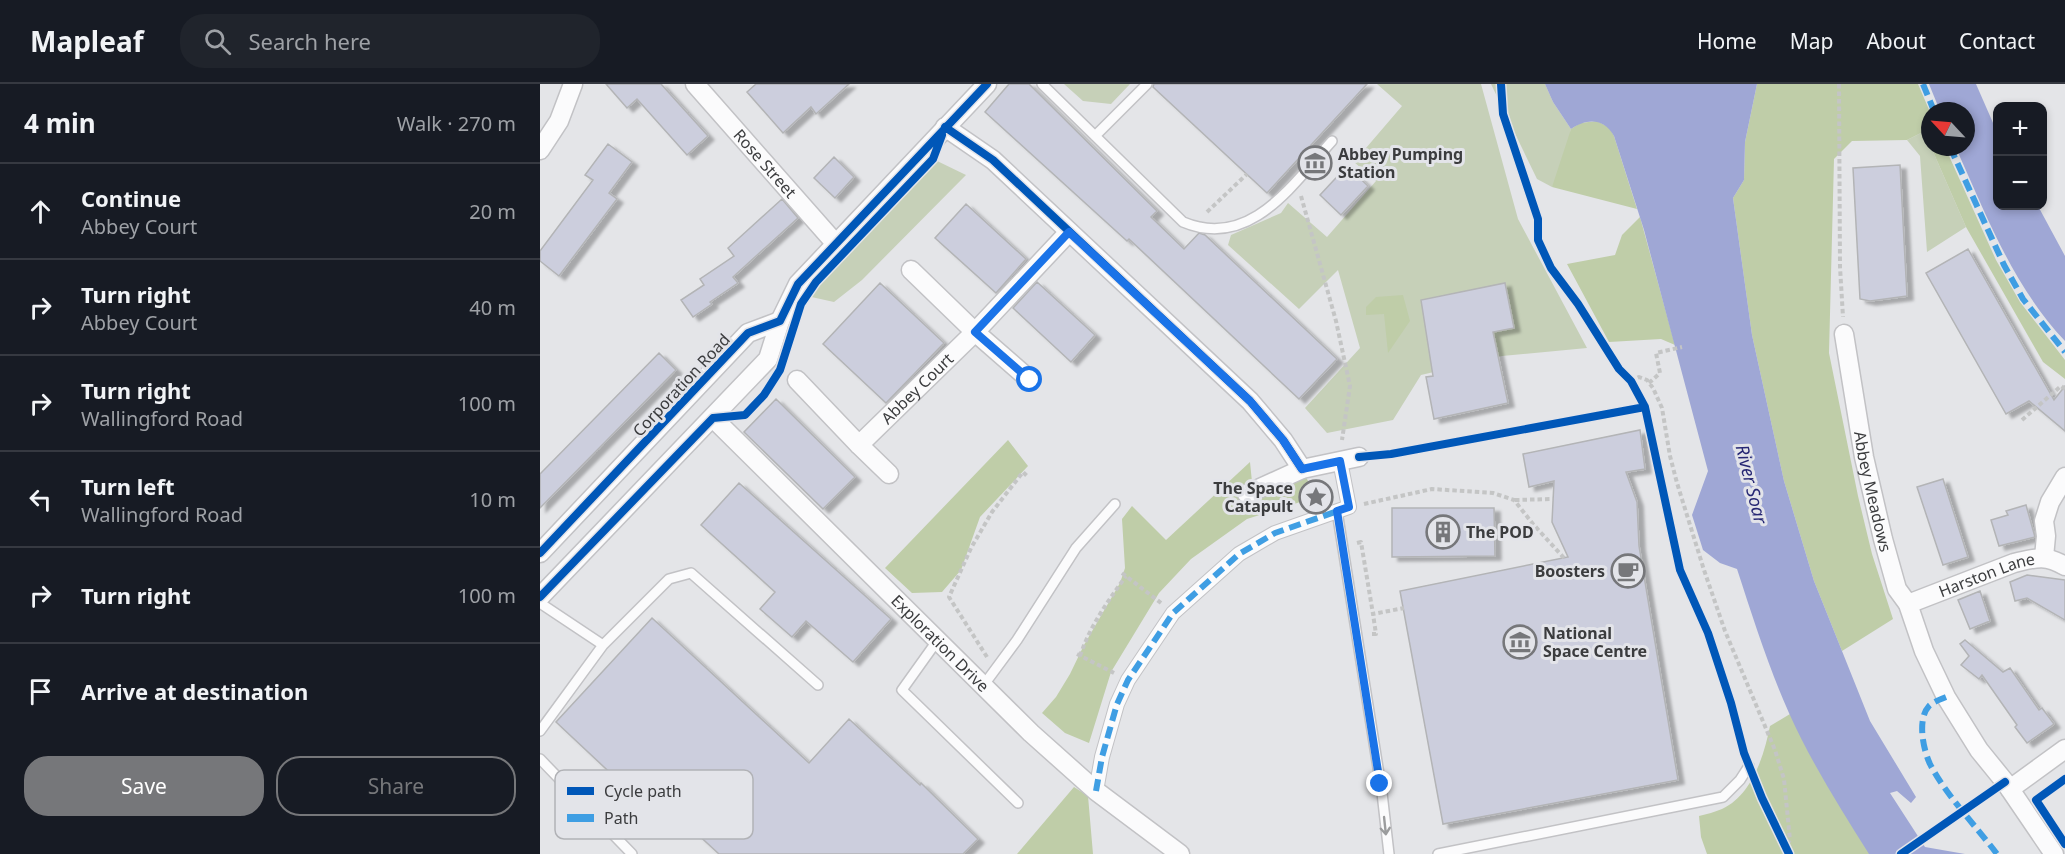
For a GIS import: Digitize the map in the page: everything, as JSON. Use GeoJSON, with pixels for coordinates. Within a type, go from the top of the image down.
{"type":"FeatureCollection","features":[{"type":"Feature","properties":{"kind":"street"},"geometry":{"type":"LineString","coordinates":[[540,150],[559,121],[573,84]]}},
{"type":"Feature","properties":{"kind":"street","name":"Rose Street"},"geometry":{"type":"LineString","coordinates":[[695,84],[836,244]]}},
{"type":"Feature","properties":{"kind":"street"},"geometry":{"type":"LineString","coordinates":[[540,597],[768,359],[780,321],[798,284],[987,84]]}},
{"type":"Feature","properties":{"kind":"street"},"geometry":{"type":"LineString","coordinates":[[945,127],[993,160],[1250,401],[1283,440],[1302,469]]}},
{"type":"Feature","properties":{"kind":"street","name":"Abbey Court"},"geometry":{"type":"LineString","coordinates":[[859,445],[975,332],[1069,232]]}},
{"type":"Feature","properties":{"kind":"street"},"geometry":{"type":"LineString","coordinates":[[911,270],[975,332],[1030,380]]}},
{"type":"Feature","properties":{"kind":"street","name":"Corporation Road"},"geometry":{"type":"LineString","coordinates":[[540,554],[748,333],[780,321]]}},
{"type":"Feature","properties":{"kind":"street","name":"Abbey Meadows"},"geometry":{"type":"LineString","coordinates":[[1844,334],[1864,457],[1897,589],[1908,604],[1924,651],[1946,697],[1979,750],[2010,789],[2054,854]]}},
{"type":"Feature","properties":{"kind":"street"},"geometry":{"type":"LineString","coordinates":[[797,380],[889,474]]}},
{"type":"Feature","properties":{"kind":"street","name":"Exploration Drive"},"geometry":{"type":"LineString","coordinates":[[713,418],[982,687],[1096,791],[1180,854]]}},
{"type":"Feature","properties":{"kind":"street"},"geometry":{"type":"LineString","coordinates":[[1247,494],[1302,469],[1359,457]]}},
{"type":"Feature","properties":{"kind":"street"},"geometry":{"type":"LineString","coordinates":[[1096,791],[1108,729],[1128,680],[1173,613],[1239,554],[1275,533],[1343,509],[1340,461]]}},
{"type":"Feature","properties":{"kind":"street"},"geometry":{"type":"LineString","coordinates":[[2044,557],[2046,536],[2044,521],[2050,502],[2065,477]]}},
{"type":"Feature","properties":{"kind":"street","name":"Harston Lane"},"geometry":{"type":"LineString","coordinates":[[1908,604],[2014,563],[2044,557],[2065,566]]}},
{"type":"Feature","properties":{"kind":"street"},"geometry":{"type":"LineString","coordinates":[[2010,789],[2065,749]]}},
{"type":"Feature","properties":{"kind":"lane"},"geometry":{"type":"LineString","coordinates":[[1042,84],[1183,222],[1198,229],[1219,230],[1237,226],[1255,218],[1297,180],[1332,141]]}},
{"type":"Feature","properties":{"kind":"lane"},"geometry":{"type":"LineString","coordinates":[[1095,136],[1147,84]]}},
{"type":"Feature","properties":{"kind":"lane"},"geometry":{"type":"LineString","coordinates":[[982,687],[1017,640],[1076,548],[1115,504]]}},
{"type":"Feature","properties":{"kind":"lane"},"geometry":{"type":"LineString","coordinates":[[1343,509],[1389,854]]}},
{"type":"Feature","properties":{"kind":"lane"},"geometry":{"type":"LineString","coordinates":[[540,731],[603,645],[669,579],[691,573],[818,685]]}},
{"type":"Feature","properties":{"kind":"lane"},"geometry":{"type":"LineString","coordinates":[[540,603],[603,645]]}},
{"type":"Feature","properties":{"kind":"lane"},"geometry":{"type":"LineString","coordinates":[[937,641],[902,690],[1018,802]]}},
{"type":"Feature","properties":{"kind":"lane"},"geometry":{"type":"LineString","coordinates":[[540,759],[555,774]]}},
{"type":"Feature","properties":{"kind":"lane"},"geometry":{"type":"LineString","coordinates":[[1438,854],[1723,797],[1740,780],[1749,766]]}},
{"type":"Feature","properties":{"kind":"lane"},"geometry":{"type":"LineString","coordinates":[[617,839],[632,854]]}},
{"type":"Feature","properties":{"kind":"path"},"geometry":{"type":"LineString","coordinates":[[1839,84],[1840,267],[1844,334]]}},
{"type":"Feature","properties":{"kind":"path"},"geometry":{"type":"LineString","coordinates":[[1192,226],[1247,174]]}},
{"type":"Feature","properties":{"kind":"path"},"geometry":{"type":"LineString","coordinates":[[1297,180],[1340,338],[1350,386],[1340,461]]}},
{"type":"Feature","properties":{"kind":"path"},"geometry":{"type":"LineString","coordinates":[[1649,382],[1660,373],[1656,353],[1682,347]]}},
{"type":"Feature","properties":{"kind":"path"},"geometry":{"type":"LineString","coordinates":[[1630,381],[1639,377],[1649,382],[1662,408],[1677,483],[1725,631],[1775,750],[1784,779],[1790,840],[1786,845]]}},
{"type":"Feature","properties":{"kind":"path"},"geometry":{"type":"LineString","coordinates":[[2022,420],[2061,386],[2065,389]]}},
{"type":"Feature","properties":{"kind":"path"},"geometry":{"type":"LineString","coordinates":[[995,671],[950,597],[971,548],[992,512],[1023,472],[1027,476]]}},
{"type":"Feature","properties":{"kind":"path"},"geometry":{"type":"LineString","coordinates":[[1343,509],[1432,489],[1493,493],[1514,500],[1553,499]]}},
{"type":"Feature","properties":{"kind":"path"},"geometry":{"type":"LineString","coordinates":[[1514,500],[1564,558]]}},
{"type":"Feature","properties":{"kind":"path"},"geometry":{"type":"LineString","coordinates":[[1356,543],[1361,542],[1376,634]]}},
{"type":"Feature","properties":{"kind":"path"},"geometry":{"type":"LineString","coordinates":[[1128,680],[1078,655],[1124,574],[1173,613]]}},
{"type":"Feature","properties":{"kind":"path"},"geometry":{"type":"LineString","coordinates":[[1373,614],[1404,608]]}},
{"type":"Feature","properties":{"kind":"path"},"geometry":{"type":"LineString","coordinates":[[1781,836],[1789,854]]}},
{"type":"Feature","properties":{"kind":"green space"},"geometry":{"type":"Polygon","coordinates":[[[1064,84],[1130,84],[1111,104],[1083,101],[1064,84]]]}},
{"type":"Feature","properties":{"kind":"green space"},"geometry":{"type":"Polygon","coordinates":[[[1377,84],[1481,84],[1518,219],[1587,348],[1502,356],[1421,375],[1393,420],[1327,433],[1305,408],[1360,348],[1338,270],[1299,309],[1228,245],[1231,235],[1281,213],[1288,203],[1327,237],[1376,181],[1354,162],[1402,106],[1377,84]]]}},
{"type":"Feature","properties":{"kind":"green space"},"geometry":{"type":"Polygon","coordinates":[[[1491,84],[1545,84],[1553,102],[1571,129],[1564,167],[1552,187],[1537,179],[1491,84]]]}},
{"type":"Feature","properties":{"kind":"green space"},"geometry":{"type":"Polygon","coordinates":[[[1757,84],[1918,84],[1926,102],[1921,102],[1921,133],[1907,140],[1852,141],[1834,159],[1829,353],[1858,496],[1872,554],[1893,619],[1842,651],[1814,581],[1784,481],[1752,335],[1733,198],[1744,180],[1745,142],[1757,84]]]}},
{"type":"Feature","properties":{"kind":"green space"},"geometry":{"type":"Polygon","coordinates":[[[1597,121],[1610,128],[1614,136],[1637,209],[1552,187],[1571,129],[1580,123],[1597,121]]]}},
{"type":"Feature","properties":{"kind":"green space"},"geometry":{"type":"Polygon","coordinates":[[[1921,133],[1921,156],[1935,156],[1966,227],[1927,252],[1920,156],[1907,140],[1921,133]]]}},
{"type":"Feature","properties":{"kind":"green space"},"geometry":{"type":"Polygon","coordinates":[[[1935,156],[1949,156],[1996,260],[2020,302],[2065,360],[2065,379],[2043,362],[1966,227],[1935,156]]]}},
{"type":"Feature","properties":{"kind":"green space"},"geometry":{"type":"Polygon","coordinates":[[[933,159],[966,175],[862,280],[834,302],[807,296],[933,159]]]}},
{"type":"Feature","properties":{"kind":"green space"},"geometry":{"type":"Polygon","coordinates":[[[1640,217],[1675,345],[1661,339],[1609,342],[1567,264],[1615,255],[1622,235],[1640,217]]]}},
{"type":"Feature","properties":{"kind":"green space"},"geometry":{"type":"Polygon","coordinates":[[[1403,295],[1410,321],[1388,353],[1384,314],[1366,315],[1366,307],[1376,297],[1403,295]]]}},
{"type":"Feature","properties":{"kind":"green space"},"geometry":{"type":"Polygon","coordinates":[[[1008,440],[1028,466],[980,517],[961,570],[942,592],[912,593],[885,568],[1008,440]]]}},
{"type":"Feature","properties":{"kind":"green space"},"geometry":{"type":"Polygon","coordinates":[[[1250,462],[1254,502],[1302,469],[1316,497],[1247,519],[1191,559],[1159,593],[1111,672],[1089,743],[1065,733],[1042,713],[1056,697],[1070,674],[1120,583],[1125,568],[1122,519],[1132,506],[1166,540],[1250,462]]]}},
{"type":"Feature","properties":{"kind":"green space"},"geometry":{"type":"Polygon","coordinates":[[[1790,714],[1870,854],[1707,854],[1701,837],[1699,816],[1722,809],[1741,794],[1755,774],[1770,726],[1790,714]]]}},
{"type":"Feature","properties":{"kind":"green space"},"geometry":{"type":"Polygon","coordinates":[[[1074,787],[1088,796],[1093,854],[1017,854],[1074,787]]]}},
{"type":"Feature","properties":{"kind":"water","name":"River Soar"},"geometry":{"type":"Polygon","coordinates":[[[1545,84],[1757,84],[1745,142],[1744,180],[1733,198],[1752,335],[1784,481],[1814,581],[1870,721],[1916,797],[1911,803],[1897,791],[1890,793],[1925,847],[1965,854],[1869,854],[1816,767],[1774,678],[1737,569],[1720,563],[1703,550],[1692,515],[1708,471],[1644,230],[1614,136],[1605,126],[1595,122],[1583,123],[1571,129],[1553,102],[1545,84]]]}},
{"type":"Feature","properties":{"kind":"water"},"geometry":{"type":"Polygon","coordinates":[[[1929,84],[1976,84],[1993,123],[1993,210],[2040,210],[2065,256],[2065,341],[2047,321],[2017,277],[1960,156],[1975,156],[1975,102],[1936,102],[1929,84]]]}},
{"type":"Feature","properties":{"kind":"building"},"geometry":{"type":"Polygon","coordinates":[[[606,84],[661,84],[708,136],[687,155],[637,99],[627,108],[606,84]]]}},
{"type":"Feature","properties":{"kind":"building"},"geometry":{"type":"Polygon","coordinates":[[[756,84],[849,84],[816,114],[811,107],[783,133],[747,92],[756,84]]]}},
{"type":"Feature","properties":{"kind":"building"},"geometry":{"type":"Polygon","coordinates":[[[1009,84],[1029,84],[1157,211],[1151,217],[1184,249],[1199,233],[1205,235],[1337,359],[1299,399],[1129,239],[1127,241],[985,112],[1009,84]]]}},
{"type":"Feature","properties":{"kind":"building","name":"Abbey Pumping Station"},"geometry":{"type":"Polygon","coordinates":[[[1154,84],[1367,84],[1267,193],[1153,87],[1154,84]]]}},
{"type":"Feature","properties":{"kind":"building"},"geometry":{"type":"Polygon","coordinates":[[[608,144],[632,162],[609,193],[617,199],[559,276],[540,261],[540,251],[593,180],[585,175],[608,144]]]}},
{"type":"Feature","properties":{"kind":"building"},"geometry":{"type":"Polygon","coordinates":[[[834,157],[854,177],[835,198],[814,178],[834,157]]]}},
{"type":"Feature","properties":{"kind":"building"},"geometry":{"type":"Polygon","coordinates":[[[1900,165],[1907,296],[1870,301],[1860,299],[1853,168],[1900,165]]]}},
{"type":"Feature","properties":{"kind":"building"},"geometry":{"type":"Polygon","coordinates":[[[1347,166],[1368,186],[1341,215],[1320,195],[1347,166]]]}},
{"type":"Feature","properties":{"kind":"building"},"geometry":{"type":"Polygon","coordinates":[[[782,199],[798,218],[733,277],[738,283],[693,317],[681,300],[704,285],[700,279],[734,256],[728,248],[782,199]]]}},
{"type":"Feature","properties":{"kind":"building"},"geometry":{"type":"Polygon","coordinates":[[[966,204],[1026,259],[996,293],[935,238],[966,204]]]}},
{"type":"Feature","properties":{"kind":"building"},"geometry":{"type":"Polygon","coordinates":[[[1968,249],[2054,400],[2065,386],[2065,431],[2029,401],[2006,414],[1926,273],[1968,249]]]}},
{"type":"Feature","properties":{"kind":"building"},"geometry":{"type":"Polygon","coordinates":[[[1037,282],[1095,335],[1071,362],[1013,308],[1037,282]]]}},
{"type":"Feature","properties":{"kind":"building"},"geometry":{"type":"Polygon","coordinates":[[[880,283],[944,343],[886,403],[823,344],[880,283]]]}},
{"type":"Feature","properties":{"kind":"building"},"geometry":{"type":"Polygon","coordinates":[[[1505,283],[1514,328],[1493,332],[1508,403],[1434,419],[1426,377],[1433,376],[1421,300],[1505,283]]]}},
{"type":"Feature","properties":{"kind":"building"},"geometry":{"type":"Polygon","coordinates":[[[659,353],[676,370],[540,508],[540,474],[659,353]]]}},
{"type":"Feature","properties":{"kind":"building"},"geometry":{"type":"Polygon","coordinates":[[[776,399],[855,477],[823,509],[744,432],[776,399]]]}},
{"type":"Feature","properties":{"kind":"building"},"geometry":{"type":"Polygon","coordinates":[[[1640,430],[1645,469],[1626,472],[1637,502],[1639,546],[1678,780],[1443,824],[1400,591],[1568,557],[1552,522],[1554,481],[1529,487],[1523,454],[1640,430]]]}},
{"type":"Feature","properties":{"kind":"building"},"geometry":{"type":"Polygon","coordinates":[[[1943,479],[1968,557],[1943,565],[1917,487],[1943,479]]]}},
{"type":"Feature","properties":{"kind":"building"},"geometry":{"type":"Polygon","coordinates":[[[739,483],[891,619],[853,662],[806,621],[792,637],[760,609],[775,592],[701,525],[739,483]]]}},
{"type":"Feature","properties":{"kind":"building"},"geometry":{"type":"Polygon","coordinates":[[[2026,505],[2035,537],[1999,546],[1991,520],[2008,515],[2006,511],[2026,505]]]}},
{"type":"Feature","properties":{"kind":"building","name":"The POD"},"geometry":{"type":"Polygon","coordinates":[[[1392,508],[1494,508],[1495,556],[1392,557],[1392,508]]]}},
{"type":"Feature","properties":{"kind":"building"},"geometry":{"type":"Polygon","coordinates":[[[2027,575],[2065,580],[2065,620],[2027,598],[2015,601],[2010,582],[2027,575]]]}},
{"type":"Feature","properties":{"kind":"building"},"geometry":{"type":"Polygon","coordinates":[[[1980,591],[1990,621],[1970,629],[1958,600],[1980,591]]]}},
{"type":"Feature","properties":{"kind":"building"},"geometry":{"type":"Polygon","coordinates":[[[652,618],[809,763],[849,719],[920,785],[921,783],[978,839],[963,854],[719,854],[703,839],[753,839],[753,770],[607,770],[556,722],[652,618]]]}},
{"type":"Feature","properties":{"kind":"building"},"geometry":{"type":"Polygon","coordinates":[[[1965,640],[2003,672],[2010,668],[2039,710],[2042,708],[2054,724],[2027,743],[1982,675],[1979,679],[1961,665],[1969,656],[1960,644],[1965,640]]]}},
{"type":"Feature","properties":{"kind":"marked path"},"geometry":{"type":"LineString","coordinates":[[1923,84],[1930,102]]}},
{"type":"Feature","properties":{"kind":"marked path"},"geometry":{"type":"LineString","coordinates":[[1954,156],[2004,265],[2023,299],[2065,352]]}},
{"type":"Feature","properties":{"kind":"marked path"},"geometry":{"type":"LineString","coordinates":[[1096,791],[1102,757],[1117,704],[1128,680],[1173,613],[1239,554],[1275,533],[1349,507],[1340,461]]}},
{"type":"Feature","properties":{"kind":"marked path"},"geometry":{"type":"LineString","coordinates":[[1946,697],[1929,706],[1923,718],[1922,734],[1927,758],[1944,787],[1997,854]]}},
{"type":"Feature","properties":{"kind":"cycle path"},"geometry":{"type":"LineString","coordinates":[[540,553],[748,333],[780,321],[798,284],[987,84]]}},
{"type":"Feature","properties":{"kind":"cycle path"},"geometry":{"type":"LineString","coordinates":[[1501,84],[1503,114],[1538,219],[1538,240],[1551,268],[1578,304],[1619,369],[1631,381],[1645,407],[1680,570],[1708,633],[1731,703],[1744,753],[1762,798],[1789,854]]}},
{"type":"Feature","properties":{"kind":"cycle path"},"geometry":{"type":"LineString","coordinates":[[945,127],[993,160],[1250,401],[1283,440],[1302,469]]}},
{"type":"Feature","properties":{"kind":"cycle path"},"geometry":{"type":"LineString","coordinates":[[540,597],[713,418],[745,415],[764,395],[780,370],[801,304],[816,282],[933,159],[942,135]]}},
{"type":"Feature","properties":{"kind":"cycle path"},"geometry":{"type":"LineString","coordinates":[[1359,457],[1391,454],[1645,407]]}},
{"type":"Feature","properties":{"kind":"cycle path"},"geometry":{"type":"LineString","coordinates":[[2065,779],[2036,800],[2065,844]]}},
{"type":"Feature","properties":{"kind":"cycle path"},"geometry":{"type":"LineString","coordinates":[[1901,854],[2005,782]]}},
{"type":"Feature","properties":{"kind":"place","name":"Abbey Pumping Station"},"geometry":{"type":"Point","coordinates":[1315,163]}},
{"type":"Feature","properties":{"kind":"place","name":"The Space Catapult"},"geometry":{"type":"Point","coordinates":[1316,497]}},
{"type":"Feature","properties":{"kind":"place","name":"The POD"},"geometry":{"type":"Point","coordinates":[1443,532]}},
{"type":"Feature","properties":{"kind":"place","name":"Boosters"},"geometry":{"type":"Point","coordinates":[1628,571]}},
{"type":"Feature","properties":{"kind":"place","name":"National Space Centre"},"geometry":{"type":"Point","coordinates":[1520,642]}},
{"type":"Feature","properties":{"kind":"route"},"geometry":{"type":"LineString","coordinates":[[1030,380],[975,332],[1069,232],[1250,401],[1283,440],[1302,469],[1340,461],[1349,507],[1337,511],[1380,784]]}}]}
